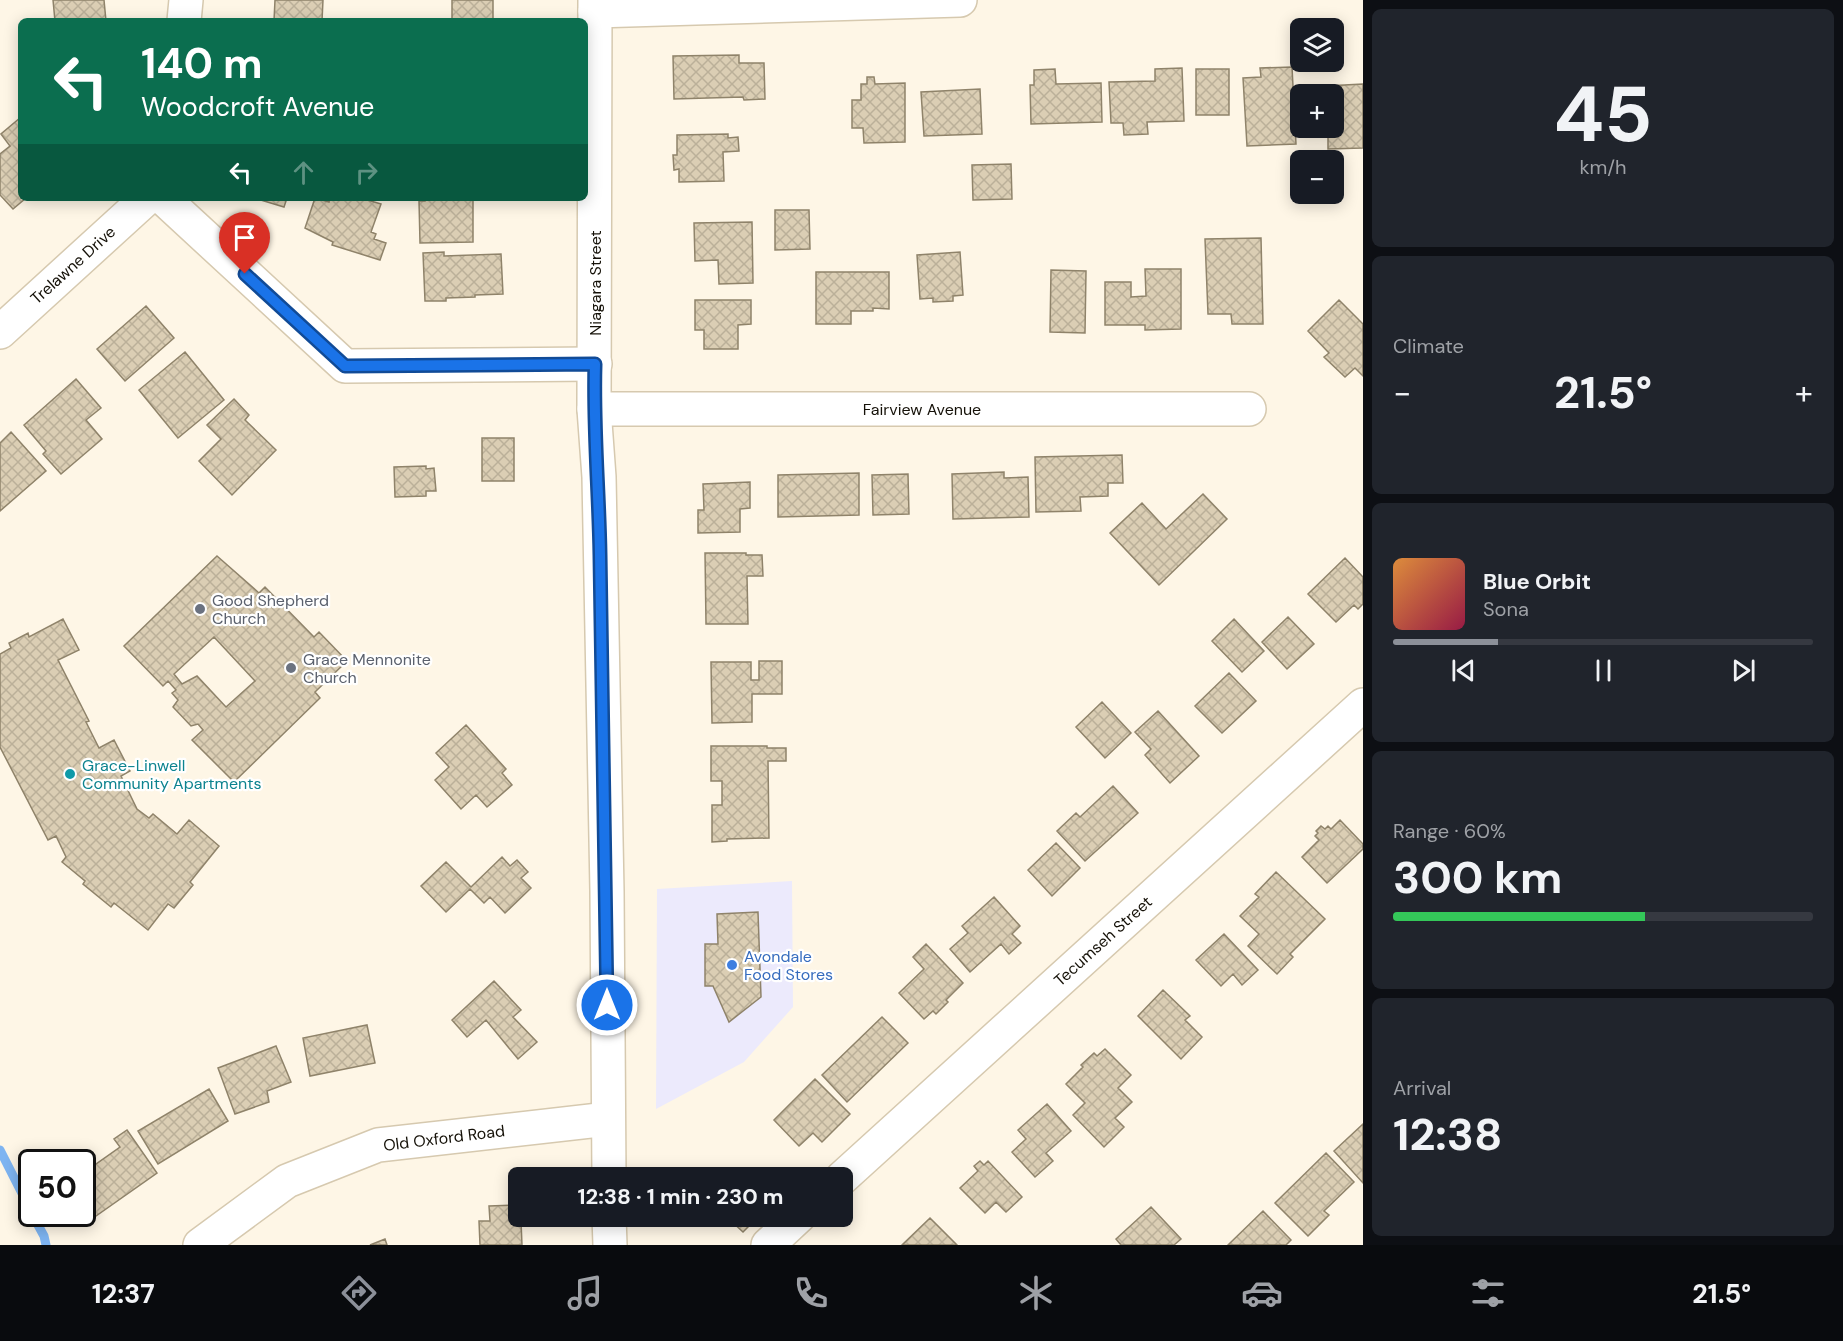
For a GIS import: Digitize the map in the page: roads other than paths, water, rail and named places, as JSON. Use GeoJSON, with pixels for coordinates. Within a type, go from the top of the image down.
{"type":"FeatureCollection","features":[{"type":"Feature","properties":{"kind":"street"},"geometry":{"type":"LineString","coordinates":[[184,18],[186,0]]}},
{"type":"Feature","properties":{"kind":"street"},"geometry":{"type":"LineString","coordinates":[[595,5],[960,0]]}},
{"type":"Feature","properties":{"kind":"street","name":"Niagara Street"},"geometry":{"type":"LineString","coordinates":[[595,5],[594,409],[599,477],[607,879],[609,1167]]}},
{"type":"Feature","properties":{"kind":"street","name":"Trelawne Drive"},"geometry":{"type":"LineString","coordinates":[[0,332],[144,201]]}},
{"type":"Feature","properties":{"kind":"street"},"geometry":{"type":"LineString","coordinates":[[166,201],[345,366],[595,364]]}},
{"type":"Feature","properties":{"kind":"street","name":"Fairview Avenue"},"geometry":{"type":"LineString","coordinates":[[594,409],[1250,409]]}},
{"type":"Feature","properties":{"kind":"street","name":"Tecumseh Street"},"geometry":{"type":"LineString","coordinates":[[853,1168],[1363,705]]}},
{"type":"Feature","properties":{"kind":"street","name":"Old Oxford Road"},"geometry":{"type":"LineString","coordinates":[[200,1245],[286,1181],[378,1145],[608,1119]]}},
{"type":"Feature","properties":{"kind":"street"},"geometry":{"type":"LineString","coordinates":[[609,1227],[610,1245]]}},
{"type":"Feature","properties":{"kind":"street"},"geometry":{"type":"LineString","coordinates":[[768,1245],[787,1227]]}},
{"type":"Feature","properties":{"kind":"waterway"},"geometry":{"type":"LineString","coordinates":[[0,1150],[18,1185]]}},
{"type":"Feature","properties":{"kind":"waterway"},"geometry":{"type":"LineString","coordinates":[[39,1227],[46,1245]]}},
{"type":"Feature","properties":{"kind":"place","name":"Good Shepherd Church"},"geometry":{"type":"Point","coordinates":[200,609]}},
{"type":"Feature","properties":{"kind":"place","name":"Grace Mennonite Church"},"geometry":{"type":"Point","coordinates":[291,668]}},
{"type":"Feature","properties":{"kind":"place","name":"Grace-Linwell Community Apartments"},"geometry":{"type":"Point","coordinates":[70,774]}},
{"type":"Feature","properties":{"kind":"place","name":"Avondale Food Stores"},"geometry":{"type":"Point","coordinates":[732,965]}}]}
